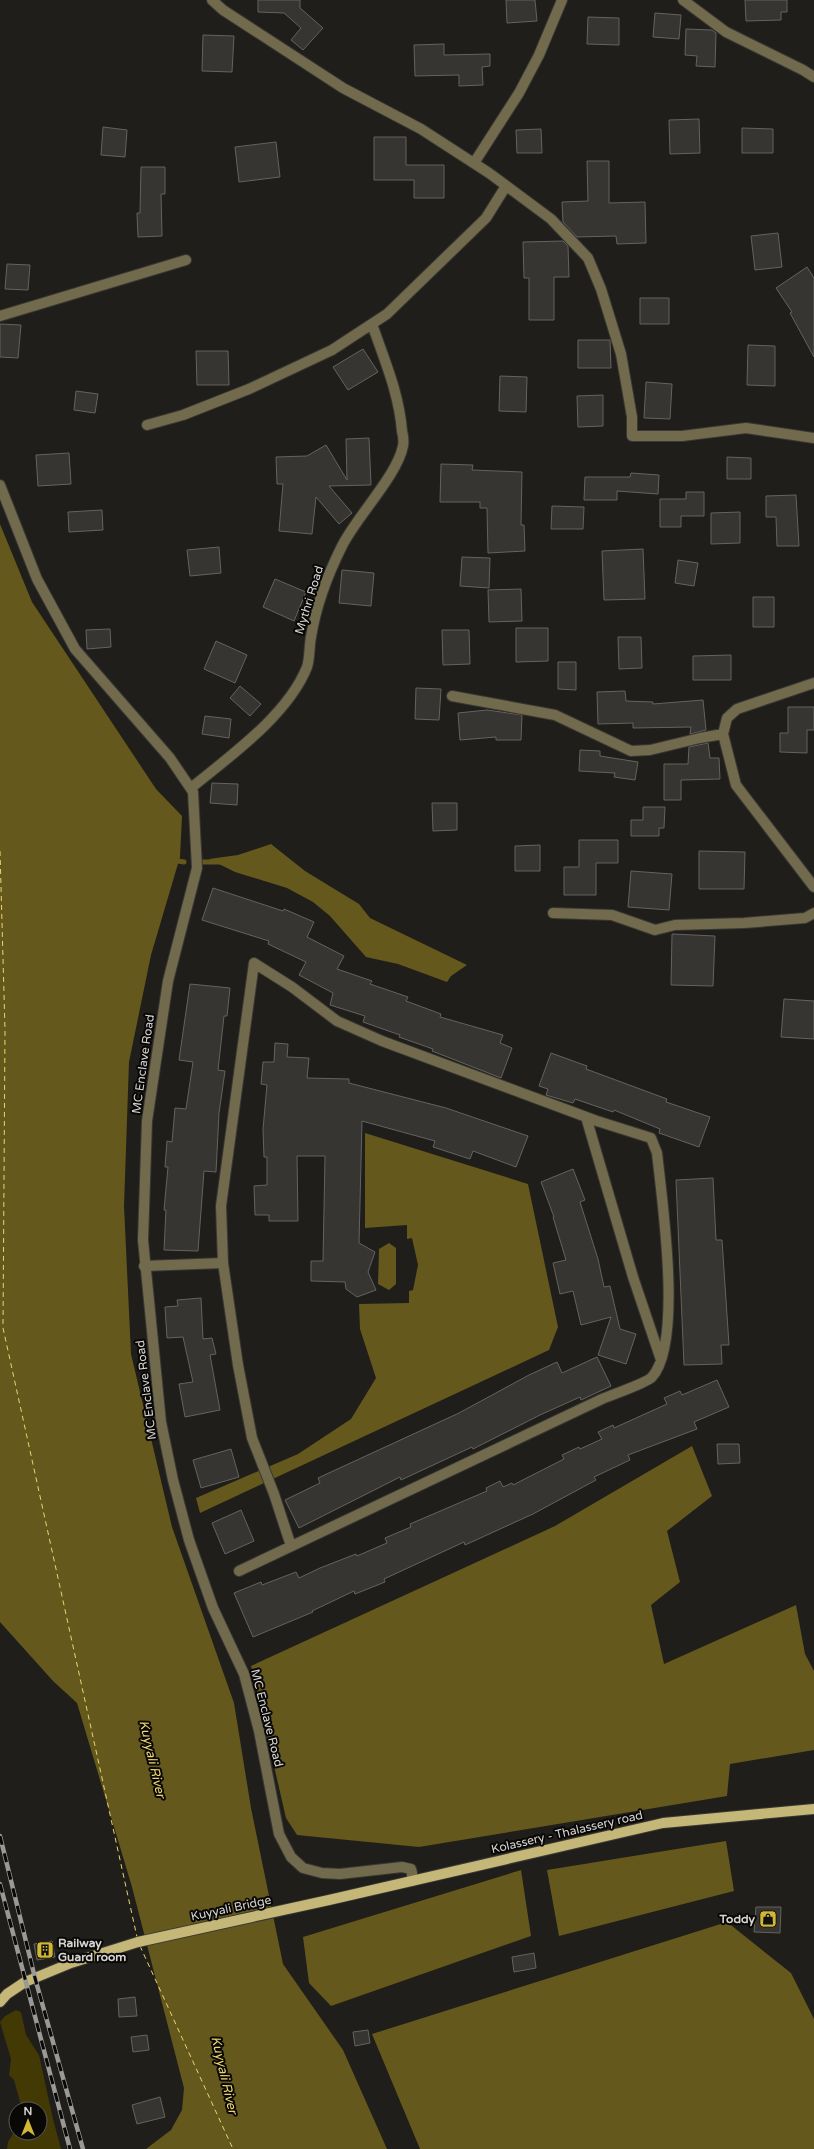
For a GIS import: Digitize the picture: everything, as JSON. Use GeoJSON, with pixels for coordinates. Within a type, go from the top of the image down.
{"type":"FeatureCollection","features":[{"type":"Feature","properties":{"kind":"main road","name":"Kolassery - Thalassery road"},"geometry":{"type":"LineString","coordinates":[[329,1900],[664,1823],[814,1809]]}},
{"type":"Feature","properties":{"kind":"main road","name":"Kuyyali Bridge"},"geometry":{"type":"LineString","coordinates":[[0,2002],[7,1994],[26,1982],[70,1963],[138,1942],[329,1900]]}},
{"type":"Feature","properties":{"kind":"street"},"geometry":{"type":"LineString","coordinates":[[212,0],[223,10],[343,88],[421,129],[474,163],[551,219],[588,258],[601,289],[621,354],[632,417],[632,436],[682,436],[746,428],[814,438]]}},
{"type":"Feature","properties":{"kind":"street"},"geometry":{"type":"LineString","coordinates":[[474,163],[519,92],[539,55],[562,0]]}},
{"type":"Feature","properties":{"kind":"street"},"geometry":{"type":"LineString","coordinates":[[683,0],[726,32],[803,70],[814,77]]}},
{"type":"Feature","properties":{"kind":"street"},"geometry":{"type":"LineString","coordinates":[[147,425],[183,415],[249,389],[332,350],[372,324],[387,314],[486,218],[506,186]]}},
{"type":"Feature","properties":{"kind":"street"},"geometry":{"type":"LineString","coordinates":[[0,316],[186,260]]}},
{"type":"Feature","properties":{"kind":"street","name":"Mythri Road"},"geometry":{"type":"LineString","coordinates":[[192,790],[279,712],[300,681],[308,666],[311,636],[326,580],[342,545],[361,513],[393,470],[404,445],[400,408],[372,324]]}},
{"type":"Feature","properties":{"kind":"street"},"geometry":{"type":"LineString","coordinates":[[0,485],[37,579],[75,649],[170,758],[192,790]]}},
{"type":"Feature","properties":{"kind":"street"},"geometry":{"type":"LineString","coordinates":[[814,683],[737,709],[727,718],[723,734],[736,785],[814,887]]}},
{"type":"Feature","properties":{"kind":"street"},"geometry":{"type":"LineString","coordinates":[[452,696],[555,715],[631,751],[650,750],[723,734]]}},
{"type":"Feature","properties":{"kind":"street","name":"MC Enclave Road"},"geometry":{"type":"LineString","coordinates":[[192,790],[197,868],[168,981],[147,1121],[143,1240],[144,1266],[161,1422],[173,1480],[189,1540],[213,1608],[244,1674],[258,1731],[279,1834],[291,1857],[302,1868],[322,1873],[340,1874],[402,1867],[411,1869],[412,1881]]}},
{"type":"Feature","properties":{"kind":"street"},"geometry":{"type":"LineString","coordinates":[[552,913],[612,915],[655,930],[675,924],[737,923],[805,918],[814,913]]}},
{"type":"Feature","properties":{"kind":"street"},"geometry":{"type":"LineString","coordinates":[[239,1572],[602,1399],[651,1379],[662,1362],[668,1329],[668,1259],[657,1153],[652,1138],[586,1117],[382,1041],[337,1021],[292,987],[254,963],[221,1206],[223,1262],[238,1365],[252,1438],[274,1494],[291,1546]]}},
{"type":"Feature","properties":{"kind":"street"},"geometry":{"type":"LineString","coordinates":[[586,1117],[633,1277],[662,1362]]}},
{"type":"Feature","properties":{"kind":"street"},"geometry":{"type":"LineString","coordinates":[[144,1266],[223,1262]]}},
{"type":"Feature","properties":{"kind":"shaded area"},"geometry":{"type":"Polygon","coordinates":[[[16,2010],[21,2012],[26,2035],[39,2055],[61,2149],[7,2149],[9,2141],[48,2141],[48,2101],[20,2101],[14,2080],[9,2075],[11,2059],[0,2022],[5,2016],[16,2010]]]}},
{"type":"Feature","properties":{"kind":"water","name":"Kuyyali River"},"geometry":{"type":"Polygon","coordinates":[[[0,524],[32,602],[156,789],[182,816],[180,857],[151,955],[129,1062],[124,1206],[131,1354],[172,1527],[234,1703],[251,1808],[283,1964],[343,2050],[387,2149],[146,2149],[171,2130],[182,2110],[184,2088],[132,1887],[77,1703],[53,1681],[0,1622],[0,524]]]}},
{"type":"Feature","properties":{"kind":"water"},"geometry":{"type":"Polygon","coordinates":[[[271,844],[305,871],[359,904],[370,918],[467,965],[451,976],[447,982],[398,964],[366,957],[330,916],[313,902],[287,888],[235,872],[209,859],[238,855],[271,844]]]}},
{"type":"Feature","properties":{"kind":"water"},"geometry":{"type":"Polygon","coordinates":[[[365,1133],[528,1184],[558,1327],[549,1350],[200,1513],[196,1498],[298,1454],[351,1419],[376,1378],[360,1329],[359,1304],[409,1303],[409,1291],[413,1290],[418,1265],[412,1238],[407,1239],[407,1225],[365,1228],[365,1133]]]}},
{"type":"Feature","properties":{"kind":"water"},"geometry":{"type":"Polygon","coordinates":[[[389,1243],[396,1248],[396,1284],[389,1290],[378,1284],[379,1249],[389,1243]]]}},
{"type":"Feature","properties":{"kind":"water"},"geometry":{"type":"Polygon","coordinates":[[[692,1446],[712,1496],[667,1531],[680,1582],[651,1605],[664,1664],[796,1605],[805,1654],[814,1671],[814,1750],[730,1764],[727,1796],[419,1847],[297,1835],[286,1818],[251,1666],[555,1526],[692,1446]]]}},
{"type":"Feature","properties":{"kind":"water"},"geometry":{"type":"Polygon","coordinates":[[[726,1841],[734,1891],[559,1936],[547,1870],[726,1841]]]}},
{"type":"Feature","properties":{"kind":"water"},"geometry":{"type":"Polygon","coordinates":[[[521,1870],[531,1936],[331,2006],[309,1983],[303,1937],[521,1870]]]}},
{"type":"Feature","properties":{"kind":"water"},"geometry":{"type":"Polygon","coordinates":[[[727,1922],[791,1973],[814,2019],[814,2149],[420,2149],[372,2034],[727,1922]]]}},
{"type":"Feature","properties":{"kind":"building"},"geometry":{"type":"Polygon","coordinates":[[[258,0],[300,0],[300,8],[323,28],[303,50],[291,40],[301,28],[284,13],[258,12],[258,0]]]}},
{"type":"Feature","properties":{"kind":"building"},"geometry":{"type":"Polygon","coordinates":[[[506,0],[535,0],[537,21],[507,23],[506,0]]]}},
{"type":"Feature","properties":{"kind":"building"},"geometry":{"type":"Polygon","coordinates":[[[745,0],[787,0],[787,12],[781,12],[781,20],[746,21],[745,0]]]}},
{"type":"Feature","properties":{"kind":"building"},"geometry":{"type":"Polygon","coordinates":[[[655,13],[681,15],[679,39],[653,37],[655,13]]]}},
{"type":"Feature","properties":{"kind":"building"},"geometry":{"type":"Polygon","coordinates":[[[588,17],[619,18],[619,45],[587,44],[588,17]]]}},
{"type":"Feature","properties":{"kind":"building"},"geometry":{"type":"Polygon","coordinates":[[[686,29],[712,30],[716,33],[715,67],[696,66],[697,56],[685,55],[686,29]]]}},
{"type":"Feature","properties":{"kind":"building"},"geometry":{"type":"Polygon","coordinates":[[[203,35],[234,36],[232,72],[202,71],[203,35]]]}},
{"type":"Feature","properties":{"kind":"building"},"geometry":{"type":"Polygon","coordinates":[[[444,44],[444,55],[490,54],[490,66],[482,67],[483,85],[459,86],[459,75],[415,76],[414,45],[444,44]]]}},
{"type":"Feature","properties":{"kind":"building"},"geometry":{"type":"Polygon","coordinates":[[[699,119],[700,153],[670,154],[669,120],[699,119]]]}},
{"type":"Feature","properties":{"kind":"building"},"geometry":{"type":"Polygon","coordinates":[[[103,127],[127,130],[125,157],[101,155],[103,127]]]}},
{"type":"Feature","properties":{"kind":"building"},"geometry":{"type":"Polygon","coordinates":[[[742,128],[773,129],[773,153],[742,153],[742,128]]]}},
{"type":"Feature","properties":{"kind":"building"},"geometry":{"type":"Polygon","coordinates":[[[541,129],[542,153],[517,153],[516,130],[541,129]]]}},
{"type":"Feature","properties":{"kind":"building"},"geometry":{"type":"Polygon","coordinates":[[[374,137],[406,137],[406,165],[444,165],[444,198],[414,198],[414,180],[374,180],[374,137]]]}},
{"type":"Feature","properties":{"kind":"building"},"geometry":{"type":"Polygon","coordinates":[[[276,142],[280,177],[239,182],[235,147],[276,142]]]}},
{"type":"Feature","properties":{"kind":"building"},"geometry":{"type":"Polygon","coordinates":[[[587,161],[609,161],[609,203],[645,202],[646,243],[617,244],[616,236],[577,237],[563,222],[562,202],[588,201],[587,161]]]}},
{"type":"Feature","properties":{"kind":"building"},"geometry":{"type":"Polygon","coordinates":[[[141,167],[165,167],[165,194],[161,194],[162,236],[138,237],[137,213],[140,213],[141,167]]]}},
{"type":"Feature","properties":{"kind":"building"},"geometry":{"type":"Polygon","coordinates":[[[778,233],[782,267],[755,270],[751,236],[778,233]]]}},
{"type":"Feature","properties":{"kind":"building"},"geometry":{"type":"Polygon","coordinates":[[[563,241],[568,246],[569,277],[554,277],[554,320],[529,320],[529,278],[524,278],[523,242],[563,241]]]}},
{"type":"Feature","properties":{"kind":"building"},"geometry":{"type":"Polygon","coordinates":[[[7,264],[30,265],[28,290],[5,289],[7,264]]]}},
{"type":"Feature","properties":{"kind":"building"},"geometry":{"type":"Polygon","coordinates":[[[807,267],[814,278],[814,357],[790,313],[792,312],[776,288],[807,267]]]}},
{"type":"Feature","properties":{"kind":"building"},"geometry":{"type":"Polygon","coordinates":[[[640,298],[669,298],[669,324],[640,324],[640,298]]]}},
{"type":"Feature","properties":{"kind":"building"},"geometry":{"type":"Polygon","coordinates":[[[0,324],[21,325],[18,358],[0,357],[0,324]]]}},
{"type":"Feature","properties":{"kind":"building"},"geometry":{"type":"Polygon","coordinates":[[[578,340],[610,340],[611,368],[578,368],[578,340]]]}},
{"type":"Feature","properties":{"kind":"building"},"geometry":{"type":"Polygon","coordinates":[[[748,345],[775,346],[775,386],[747,385],[748,345]]]}},
{"type":"Feature","properties":{"kind":"building"},"geometry":{"type":"Polygon","coordinates":[[[363,349],[378,372],[348,390],[333,367],[363,349]]]}},
{"type":"Feature","properties":{"kind":"building"},"geometry":{"type":"Polygon","coordinates":[[[196,351],[228,351],[229,385],[197,385],[196,351]]]}},
{"type":"Feature","properties":{"kind":"building"},"geometry":{"type":"Polygon","coordinates":[[[500,376],[527,377],[526,412],[499,411],[500,376]]]}},
{"type":"Feature","properties":{"kind":"building"},"geometry":{"type":"Polygon","coordinates":[[[646,382],[672,384],[670,419],[644,418],[646,382]]]}},
{"type":"Feature","properties":{"kind":"building"},"geometry":{"type":"Polygon","coordinates":[[[76,391],[98,394],[95,413],[74,410],[76,391]]]}},
{"type":"Feature","properties":{"kind":"building"},"geometry":{"type":"Polygon","coordinates":[[[603,395],[603,426],[578,427],[577,396],[603,395]]]}},
{"type":"Feature","properties":{"kind":"building"},"geometry":{"type":"Polygon","coordinates":[[[369,438],[371,485],[329,486],[352,513],[339,524],[316,497],[312,534],[279,531],[283,484],[277,484],[276,457],[307,456],[326,445],[347,480],[346,439],[369,438]]]}},
{"type":"Feature","properties":{"kind":"building"},"geometry":{"type":"Polygon","coordinates":[[[69,453],[71,484],[38,486],[36,455],[69,453]]]}},
{"type":"Feature","properties":{"kind":"building"},"geometry":{"type":"Polygon","coordinates":[[[727,457],[751,458],[751,479],[727,479],[727,457]]]}},
{"type":"Feature","properties":{"kind":"building"},"geometry":{"type":"Polygon","coordinates":[[[441,464],[473,465],[472,470],[522,472],[521,525],[524,525],[525,551],[488,553],[487,508],[480,508],[480,502],[440,502],[441,464]]]}},
{"type":"Feature","properties":{"kind":"building"},"geometry":{"type":"Polygon","coordinates":[[[631,473],[659,475],[658,494],[617,491],[617,500],[584,500],[585,477],[630,477],[631,473]]]}},
{"type":"Feature","properties":{"kind":"building"},"geometry":{"type":"Polygon","coordinates":[[[686,492],[704,492],[704,516],[681,516],[681,527],[660,527],[660,499],[686,499],[686,492]]]}},
{"type":"Feature","properties":{"kind":"building"},"geometry":{"type":"Polygon","coordinates":[[[796,495],[799,546],[777,546],[776,517],[766,517],[766,496],[796,495]]]}},
{"type":"Feature","properties":{"kind":"building"},"geometry":{"type":"Polygon","coordinates":[[[552,506],[584,507],[583,529],[551,529],[552,506]]]}},
{"type":"Feature","properties":{"kind":"building"},"geometry":{"type":"Polygon","coordinates":[[[102,510],[103,530],[69,532],[68,512],[102,510]]]}},
{"type":"Feature","properties":{"kind":"building"},"geometry":{"type":"Polygon","coordinates":[[[740,512],[740,543],[711,544],[711,513],[740,512]]]}},
{"type":"Feature","properties":{"kind":"building"},"geometry":{"type":"Polygon","coordinates":[[[219,547],[221,573],[190,576],[187,550],[219,547]]]}},
{"type":"Feature","properties":{"kind":"building"},"geometry":{"type":"Polygon","coordinates":[[[643,549],[645,599],[604,600],[602,551],[643,549]]]}},
{"type":"Feature","properties":{"kind":"building"},"geometry":{"type":"Polygon","coordinates":[[[462,557],[490,558],[489,588],[460,586],[462,557]]]}},
{"type":"Feature","properties":{"kind":"building"},"geometry":{"type":"Polygon","coordinates":[[[678,560],[698,563],[694,586],[675,583],[678,560]]]}},
{"type":"Feature","properties":{"kind":"building"},"geometry":{"type":"Polygon","coordinates":[[[342,570],[374,573],[371,606],[339,603],[342,570]]]}},
{"type":"Feature","properties":{"kind":"building"},"geometry":{"type":"Polygon","coordinates":[[[275,579],[306,592],[294,621],[263,607],[275,579]]]}},
{"type":"Feature","properties":{"kind":"building"},"geometry":{"type":"Polygon","coordinates":[[[521,589],[522,621],[489,622],[488,590],[521,589]]]}},
{"type":"Feature","properties":{"kind":"building"},"geometry":{"type":"Polygon","coordinates":[[[753,597],[774,597],[774,627],[753,627],[753,597]]]}},
{"type":"Feature","properties":{"kind":"building"},"geometry":{"type":"Polygon","coordinates":[[[516,628],[548,628],[548,661],[516,662],[516,628]]]}},
{"type":"Feature","properties":{"kind":"building"},"geometry":{"type":"Polygon","coordinates":[[[110,629],[111,647],[87,649],[86,630],[110,629]]]}},
{"type":"Feature","properties":{"kind":"building"},"geometry":{"type":"Polygon","coordinates":[[[442,630],[469,630],[470,664],[443,665],[442,630]]]}},
{"type":"Feature","properties":{"kind":"building"},"geometry":{"type":"Polygon","coordinates":[[[618,637],[641,637],[642,668],[619,669],[618,637]]]}},
{"type":"Feature","properties":{"kind":"building"},"geometry":{"type":"Polygon","coordinates":[[[216,641],[247,655],[235,683],[204,669],[216,641]]]}},
{"type":"Feature","properties":{"kind":"building"},"geometry":{"type":"Polygon","coordinates":[[[731,655],[731,680],[693,680],[693,656],[731,655]]]}},
{"type":"Feature","properties":{"kind":"building"},"geometry":{"type":"Polygon","coordinates":[[[558,662],[576,662],[576,690],[558,689],[558,662]]]}},
{"type":"Feature","properties":{"kind":"building"},"geometry":{"type":"Polygon","coordinates":[[[240,686],[261,704],[250,716],[230,698],[240,686]]]}},
{"type":"Feature","properties":{"kind":"building"},"geometry":{"type":"Polygon","coordinates":[[[416,688],[441,689],[439,720],[415,719],[416,688]]]}},
{"type":"Feature","properties":{"kind":"building"},"geometry":{"type":"Polygon","coordinates":[[[625,691],[626,701],[653,702],[653,704],[703,700],[706,730],[690,734],[691,727],[633,728],[633,723],[598,724],[597,692],[625,691]]]}},
{"type":"Feature","properties":{"kind":"building"},"geometry":{"type":"Polygon","coordinates":[[[788,707],[814,707],[814,730],[807,730],[807,753],[780,752],[780,733],[788,733],[788,707]]]}},
{"type":"Feature","properties":{"kind":"building"},"geometry":{"type":"Polygon","coordinates":[[[487,710],[522,715],[521,740],[496,740],[496,737],[460,740],[458,713],[487,710]]]}},
{"type":"Feature","properties":{"kind":"building"},"geometry":{"type":"Polygon","coordinates":[[[205,716],[231,719],[229,738],[202,734],[205,716]]]}},
{"type":"Feature","properties":{"kind":"building"},"geometry":{"type":"Polygon","coordinates":[[[708,743],[710,758],[719,758],[720,779],[681,780],[681,800],[664,800],[664,764],[688,764],[689,747],[708,743]]]}},
{"type":"Feature","properties":{"kind":"building"},"geometry":{"type":"Polygon","coordinates":[[[580,750],[600,751],[600,756],[638,762],[635,780],[614,777],[615,773],[579,771],[580,750]]]}},
{"type":"Feature","properties":{"kind":"building"},"geometry":{"type":"Polygon","coordinates":[[[212,783],[238,784],[237,805],[210,803],[212,783]]]}},
{"type":"Feature","properties":{"kind":"building"},"geometry":{"type":"Polygon","coordinates":[[[432,803],[457,803],[457,830],[433,831],[432,803]]]}},
{"type":"Feature","properties":{"kind":"building"},"geometry":{"type":"Polygon","coordinates":[[[643,807],[665,807],[664,828],[659,828],[659,836],[631,836],[631,820],[643,820],[643,807]]]}},
{"type":"Feature","properties":{"kind":"building"},"geometry":{"type":"Polygon","coordinates":[[[579,840],[618,840],[618,863],[596,863],[596,895],[564,895],[564,867],[579,867],[579,840]]]}},
{"type":"Feature","properties":{"kind":"building"},"geometry":{"type":"Polygon","coordinates":[[[540,845],[540,871],[515,871],[515,846],[540,845]]]}},
{"type":"Feature","properties":{"kind":"building"},"geometry":{"type":"Polygon","coordinates":[[[699,851],[745,852],[744,889],[699,889],[699,851]]]}},
{"type":"Feature","properties":{"kind":"building"},"geometry":{"type":"Polygon","coordinates":[[[631,871],[672,874],[669,910],[628,907],[631,871]]]}},
{"type":"Feature","properties":{"kind":"building"},"geometry":{"type":"Polygon","coordinates":[[[213,888],[283,911],[284,909],[314,922],[307,937],[344,956],[337,969],[372,981],[370,984],[408,997],[406,1001],[441,1014],[440,1017],[503,1035],[500,1043],[512,1048],[501,1078],[432,1051],[433,1049],[399,1037],[400,1035],[363,1022],[365,1016],[330,1005],[333,993],[299,975],[306,962],[268,944],[269,941],[202,920],[213,888]]]}},
{"type":"Feature","properties":{"kind":"building"},"geometry":{"type":"Polygon","coordinates":[[[672,934],[715,936],[713,986],[671,985],[672,934]]]}},
{"type":"Feature","properties":{"kind":"building"},"geometry":{"type":"Polygon","coordinates":[[[190,984],[230,988],[227,1016],[224,1016],[218,1070],[225,1071],[219,1113],[216,1172],[204,1171],[198,1251],[164,1250],[166,1210],[164,1210],[168,1167],[165,1167],[167,1141],[172,1142],[175,1108],[186,1109],[193,1062],[179,1060],[190,984]]]}},
{"type":"Feature","properties":{"kind":"building"},"geometry":{"type":"Polygon","coordinates":[[[784,999],[814,1001],[814,1039],[781,1037],[784,999]]]}},
{"type":"Feature","properties":{"kind":"building"},"geometry":{"type":"Polygon","coordinates":[[[275,1043],[288,1044],[287,1057],[309,1058],[307,1078],[349,1079],[349,1083],[446,1108],[528,1136],[516,1167],[473,1151],[470,1159],[433,1147],[435,1141],[362,1121],[359,1243],[375,1252],[368,1272],[376,1290],[357,1297],[346,1289],[345,1282],[311,1281],[311,1261],[323,1261],[325,1156],[297,1156],[298,1221],[269,1221],[269,1215],[255,1215],[254,1186],[267,1185],[267,1157],[264,1157],[263,1129],[267,1085],[261,1084],[263,1062],[274,1062],[275,1043]]]}},
{"type":"Feature","properties":{"kind":"building"},"geometry":{"type":"Polygon","coordinates":[[[551,1053],[587,1066],[586,1069],[667,1099],[666,1102],[710,1117],[699,1147],[659,1133],[660,1129],[614,1110],[613,1112],[575,1099],[573,1103],[546,1095],[548,1089],[539,1086],[551,1053]]]}},
{"type":"Feature","properties":{"kind":"building"},"geometry":{"type":"Polygon","coordinates":[[[573,1169],[585,1200],[580,1202],[598,1259],[604,1287],[610,1286],[620,1329],[636,1334],[626,1364],[598,1355],[611,1317],[581,1325],[573,1291],[560,1294],[553,1263],[566,1260],[554,1217],[541,1182],[573,1169]]]}},
{"type":"Feature","properties":{"kind":"building"},"geometry":{"type":"Polygon","coordinates":[[[713,1178],[716,1240],[722,1240],[729,1345],[721,1345],[722,1364],[684,1365],[676,1180],[713,1178]]]}},
{"type":"Feature","properties":{"kind":"building"},"geometry":{"type":"Polygon","coordinates":[[[201,1298],[203,1339],[212,1338],[216,1354],[210,1355],[220,1410],[185,1417],[179,1384],[193,1382],[183,1337],[167,1338],[165,1307],[178,1306],[177,1300],[201,1298]]]}},
{"type":"Feature","properties":{"kind":"building"},"geometry":{"type":"Polygon","coordinates":[[[597,1357],[611,1386],[581,1400],[580,1397],[540,1415],[473,1449],[472,1447],[401,1480],[400,1477],[299,1528],[285,1500],[320,1483],[318,1478],[459,1413],[529,1375],[557,1362],[562,1373],[597,1357]]]}},
{"type":"Feature","properties":{"kind":"building"},"geometry":{"type":"Polygon","coordinates":[[[717,1380],[729,1407],[694,1422],[697,1429],[628,1455],[630,1460],[594,1477],[596,1480],[533,1514],[465,1545],[464,1542],[384,1579],[385,1582],[355,1594],[354,1591],[312,1611],[313,1612],[253,1637],[234,1593],[261,1582],[262,1585],[296,1572],[299,1578],[320,1568],[356,1554],[357,1556],[387,1543],[385,1538],[411,1527],[410,1524],[487,1491],[486,1488],[500,1481],[503,1487],[512,1483],[513,1485],[564,1459],[562,1455],[602,1439],[598,1432],[613,1425],[614,1428],[667,1404],[664,1398],[680,1391],[682,1395],[717,1380]]]}},
{"type":"Feature","properties":{"kind":"building"},"geometry":{"type":"Polygon","coordinates":[[[717,1444],[739,1444],[740,1463],[718,1464],[717,1444]]]}},
{"type":"Feature","properties":{"kind":"building"},"geometry":{"type":"Polygon","coordinates":[[[231,1449],[239,1477],[201,1488],[193,1460],[231,1449]]]}},
{"type":"Feature","properties":{"kind":"building"},"geometry":{"type":"Polygon","coordinates":[[[241,1510],[254,1541],[225,1554],[212,1523],[241,1510]]]}},
{"type":"Feature","properties":{"kind":"building","name":"Toddy"},"geometry":{"type":"Polygon","coordinates":[[[756,1907],[781,1907],[780,1933],[754,1932],[756,1907]]]}},
{"type":"Feature","properties":{"kind":"building","name":"Railway Guard room"},"geometry":{"type":"Polygon","coordinates":[[[52,1941],[55,1957],[37,1960],[34,1944],[52,1941]]]}},
{"type":"Feature","properties":{"kind":"building"},"geometry":{"type":"Polygon","coordinates":[[[534,1953],[536,1968],[514,1972],[512,1957],[534,1953]]]}},
{"type":"Feature","properties":{"kind":"building"},"geometry":{"type":"Polygon","coordinates":[[[135,1997],[137,2016],[119,2017],[118,1999],[135,1997]]]}},
{"type":"Feature","properties":{"kind":"building"},"geometry":{"type":"Polygon","coordinates":[[[368,2030],[370,2043],[355,2046],[353,2032],[368,2030]]]}},
{"type":"Feature","properties":{"kind":"building"},"geometry":{"type":"Polygon","coordinates":[[[147,2035],[149,2050],[133,2052],[131,2037],[147,2035]]]}},
{"type":"Feature","properties":{"kind":"building"},"geometry":{"type":"Polygon","coordinates":[[[160,2097],[165,2117],[137,2124],[132,2105],[160,2097]]]}},
{"type":"Feature","properties":{"kind":"waterway"},"geometry":{"type":"LineString","coordinates":[[178,861],[184,862]]}},
{"type":"Feature","properties":{"kind":"waterway"},"geometry":{"type":"LineString","coordinates":[[203,862],[221,862]]}},
{"type":"Feature","properties":{"kind":"ferry route"},"geometry":{"type":"LineString","coordinates":[[0,851],[5,1030],[3,1328],[137,1937]]}},
{"type":"Feature","properties":{"kind":"ferry route"},"geometry":{"type":"LineString","coordinates":[[140,1946],[233,2149]]}},
{"type":"Feature","properties":{"kind":"railway"},"geometry":{"type":"LineString","coordinates":[[0,1836],[35,1978],[83,2149]]}},
{"type":"Feature","properties":{"kind":"railway"},"geometry":{"type":"LineString","coordinates":[[0,1884],[70,2149]]}},
{"type":"Feature","properties":{"kind":"place","name":"Toddy"},"geometry":{"type":"Point","coordinates":[768,1919]}},
{"type":"Feature","properties":{"kind":"place","name":"Railway Guard room"},"geometry":{"type":"Point","coordinates":[45,1950]}}]}
